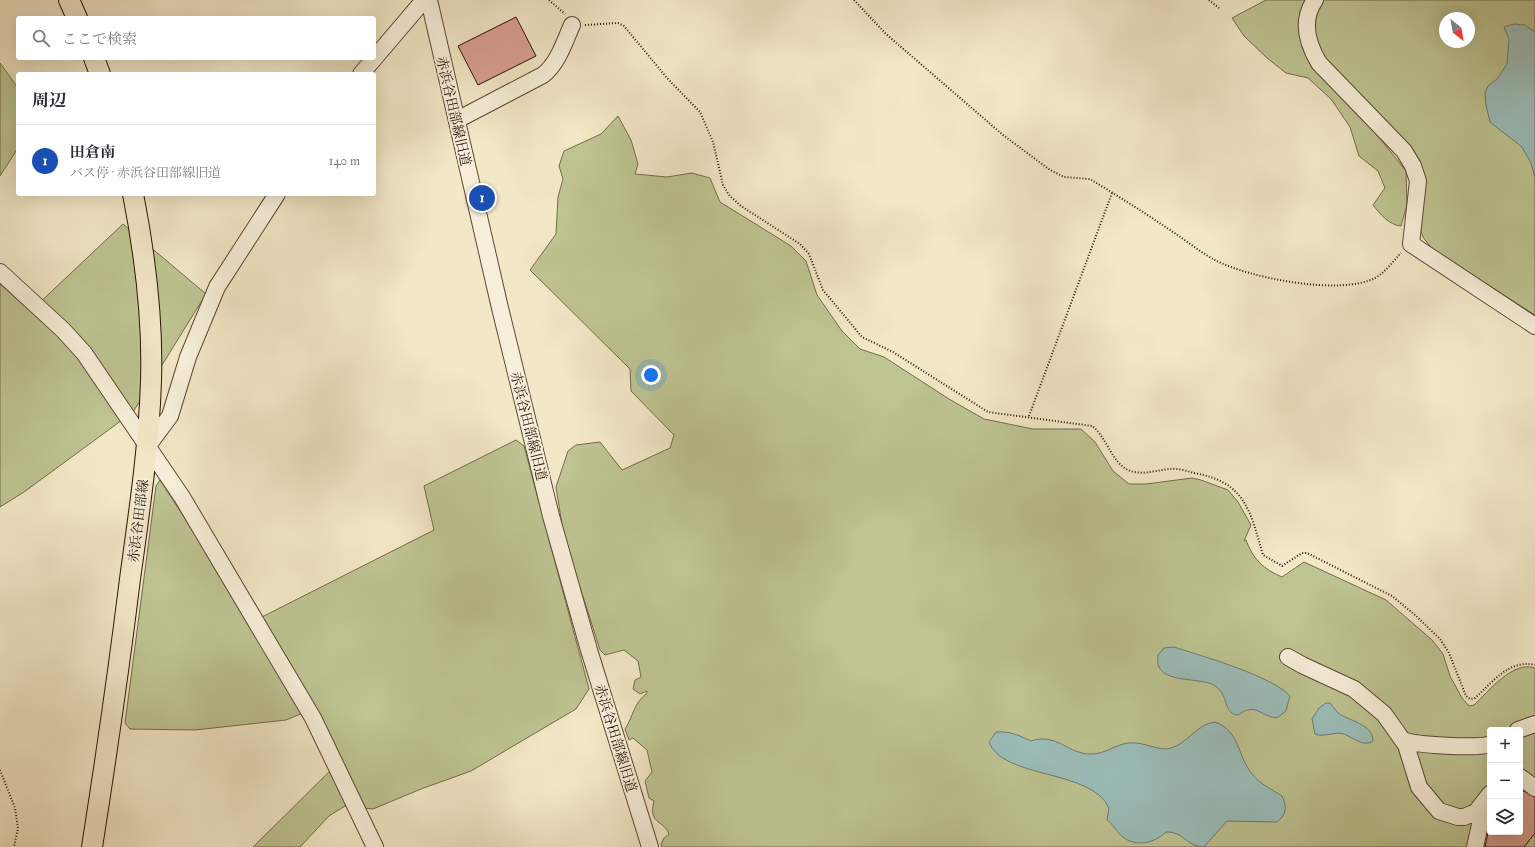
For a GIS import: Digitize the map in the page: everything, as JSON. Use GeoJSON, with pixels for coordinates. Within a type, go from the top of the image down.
{"type":"FeatureCollection","features":[{"type":"Feature","properties":{"kind":"main road"},"geometry":{"type":"LineString","coordinates":[[69,0],[76,16]]}},
{"type":"Feature","properties":{"kind":"main road"},"geometry":{"type":"LineString","coordinates":[[95,60],[99,72]]}},
{"type":"Feature","properties":{"kind":"main road","name":"赤浜谷田部線"},"geometry":{"type":"LineString","coordinates":[[92,847],[114,705],[147,447],[151,381],[149,317],[144,258],[133,196]]}},
{"type":"Feature","properties":{"kind":"street"},"geometry":{"type":"LineString","coordinates":[[376,57],[424,0]]}},
{"type":"Feature","properties":{"kind":"street","name":"赤浜谷田部線旧道"},"geometry":{"type":"LineString","coordinates":[[429,0],[498,301],[551,516],[589,650],[650,847]]}},
{"type":"Feature","properties":{"kind":"street"},"geometry":{"type":"LineString","coordinates":[[1316,0],[1307,18],[1307,30],[1312,52],[1319,63],[1404,151],[1413,166],[1418,181],[1411,244],[1535,326]]}},
{"type":"Feature","properties":{"kind":"street"},"geometry":{"type":"LineString","coordinates":[[457,120],[543,75],[550,69],[561,50],[572,25]]}},
{"type":"Feature","properties":{"kind":"street"},"geometry":{"type":"LineString","coordinates":[[364,72],[374,60]]}},
{"type":"Feature","properties":{"kind":"street"},"geometry":{"type":"LineString","coordinates":[[147,447],[170,416],[188,357],[217,287],[276,196]]}},
{"type":"Feature","properties":{"kind":"street"},"geometry":{"type":"LineString","coordinates":[[0,272],[63,330],[84,353],[182,497],[313,718],[375,847]]}},
{"type":"Feature","properties":{"kind":"street"},"geometry":{"type":"LineString","coordinates":[[1288,657],[1354,689],[1384,714],[1403,740],[1411,758],[1419,788],[1438,810],[1458,817],[1464,817],[1476,812],[1487,798]]}},
{"type":"Feature","properties":{"kind":"street"},"geometry":{"type":"LineString","coordinates":[[1523,728],[1535,724]]}},
{"type":"Feature","properties":{"kind":"street"},"geometry":{"type":"LineString","coordinates":[[1523,733],[1535,729]]}},
{"type":"Feature","properties":{"kind":"street"},"geometry":{"type":"LineString","coordinates":[[1403,740],[1414,744],[1487,751]]}},
{"type":"Feature","properties":{"kind":"street"},"geometry":{"type":"LineString","coordinates":[[1411,758],[1415,748],[1421,744]]}},
{"type":"Feature","properties":{"kind":"street"},"geometry":{"type":"LineString","coordinates":[[1523,779],[1535,788]]}},
{"type":"Feature","properties":{"kind":"street"},"geometry":{"type":"LineString","coordinates":[[1476,843],[1481,820],[1487,812]]}},
{"type":"Feature","properties":{"kind":"street"},"geometry":{"type":"LineString","coordinates":[[1458,817],[1476,843]]}},
{"type":"Feature","properties":{"kind":"path"},"geometry":{"type":"LineString","coordinates":[[550,0],[568,17],[572,25],[618,23],[624,26],[667,78],[700,112],[713,142],[723,185],[729,195],[741,206],[800,244],[809,254],[823,290],[862,337],[893,352],[988,412],[1029,416],[1092,426],[1097,430],[1119,463],[1126,469],[1138,473],[1172,468],[1203,474],[1225,483],[1236,491],[1245,502],[1252,515],[1263,555],[1282,566],[1302,553],[1307,553],[1392,596],[1440,639],[1449,653],[1466,696],[1470,700],[1475,698],[1503,672],[1513,666],[1524,662],[1535,665]]}},
{"type":"Feature","properties":{"kind":"path"},"geometry":{"type":"LineString","coordinates":[[854,0],[886,34],[1003,134],[1050,170],[1064,177],[1090,179],[1214,260],[1225,265],[1256,275],[1300,283],[1349,285],[1366,282],[1385,271],[1411,244]]}},
{"type":"Feature","properties":{"kind":"path"},"geometry":{"type":"LineString","coordinates":[[1209,0],[1219,8]]}},
{"type":"Feature","properties":{"kind":"path"},"geometry":{"type":"LineString","coordinates":[[1029,416],[1112,193]]}},
{"type":"Feature","properties":{"kind":"path"},"geometry":{"type":"LineString","coordinates":[[0,770],[14,808],[18,828],[14,847]]}},
{"type":"Feature","properties":{"kind":"green space"},"geometry":{"type":"Polygon","coordinates":[[[1266,0],[1307,0],[1300,11],[1301,40],[1406,171],[1407,205],[1401,226],[1393,224],[1389,221],[1373,205],[1385,188],[1378,171],[1359,156],[1350,127],[1331,99],[1308,78],[1286,73],[1267,58],[1244,36],[1232,18],[1266,0]]]}},
{"type":"Feature","properties":{"kind":"green space"},"geometry":{"type":"Polygon","coordinates":[[[1323,0],[1535,0],[1535,315],[1436,252],[1428,244],[1423,237],[1418,223],[1424,175],[1419,160],[1413,151],[1326,61],[1315,38],[1315,16],[1323,0]]]}},
{"type":"Feature","properties":{"kind":"green space"},"geometry":{"type":"Polygon","coordinates":[[[0,63],[16,85],[16,151],[0,176],[0,63]]]}},
{"type":"Feature","properties":{"kind":"green space"},"geometry":{"type":"Polygon","coordinates":[[[618,116],[631,140],[638,164],[635,174],[667,177],[692,173],[710,178],[720,202],[791,246],[806,261],[817,295],[842,331],[860,349],[884,357],[949,399],[984,419],[1033,429],[1081,429],[1095,442],[1113,471],[1129,484],[1146,484],[1192,478],[1228,490],[1238,502],[1251,525],[1244,541],[1246,540],[1255,558],[1264,567],[1282,577],[1304,562],[1386,600],[1432,640],[1443,654],[1450,676],[1462,698],[1469,706],[1474,705],[1494,685],[1510,673],[1527,667],[1535,668],[1535,847],[662,847],[661,844],[664,838],[669,834],[657,821],[653,814],[654,801],[649,798],[645,781],[652,772],[647,750],[633,738],[629,740],[625,729],[636,706],[647,691],[640,694],[633,689],[635,680],[641,677],[638,661],[624,650],[605,655],[600,650],[564,537],[556,487],[568,451],[576,445],[600,442],[622,470],[670,448],[674,435],[631,391],[630,369],[530,270],[556,234],[558,197],[563,179],[559,166],[564,151],[601,134],[618,116]]]}},
{"type":"Feature","properties":{"kind":"green space"},"geometry":{"type":"Polygon","coordinates":[[[123,224],[206,294],[133,412],[24,492],[0,507],[0,276],[35,307],[123,224]]]}},
{"type":"Feature","properties":{"kind":"green space"},"geometry":{"type":"Polygon","coordinates":[[[516,440],[524,446],[589,689],[576,709],[471,771],[421,789],[373,809],[345,806],[329,816],[300,847],[253,847],[338,763],[315,708],[286,720],[195,730],[130,729],[125,723],[156,486],[160,480],[252,622],[434,530],[424,486],[516,440]]]}},
{"type":"Feature","properties":{"kind":"water"},"geometry":{"type":"Polygon","coordinates":[[[1514,24],[1525,25],[1535,32],[1535,178],[1531,163],[1522,147],[1490,122],[1486,105],[1485,93],[1488,86],[1497,79],[1507,64],[1509,39],[1504,27],[1514,24]]]}},
{"type":"Feature","properties":{"kind":"water"},"geometry":{"type":"Polygon","coordinates":[[[1174,647],[1236,667],[1268,681],[1290,696],[1286,711],[1277,718],[1254,710],[1244,711],[1238,715],[1233,714],[1229,711],[1223,696],[1216,686],[1209,683],[1174,677],[1162,672],[1158,664],[1158,655],[1164,648],[1174,647]]]}},
{"type":"Feature","properties":{"kind":"water"},"geometry":{"type":"Polygon","coordinates":[[[1326,703],[1330,703],[1338,713],[1365,727],[1372,735],[1373,741],[1370,743],[1362,743],[1340,733],[1322,735],[1315,734],[1312,719],[1319,708],[1326,703]]]}},
{"type":"Feature","properties":{"kind":"water"},"geometry":{"type":"Polygon","coordinates":[[[1215,722],[1223,726],[1234,737],[1247,767],[1255,778],[1282,796],[1285,804],[1285,810],[1283,816],[1277,822],[1227,821],[1204,847],[1193,844],[1172,832],[1166,832],[1151,841],[1140,843],[1129,841],[1124,838],[1107,820],[1109,808],[1099,795],[1085,786],[1028,769],[1011,762],[997,754],[989,742],[996,732],[1006,732],[1031,741],[1048,739],[1076,751],[1092,754],[1097,754],[1129,743],[1167,749],[1177,746],[1203,726],[1215,722]]]}},
{"type":"Feature","properties":{"kind":"building"},"geometry":{"type":"Polygon","coordinates":[[[516,17],[536,56],[478,85],[458,46],[516,17]]]}},
{"type":"Feature","properties":{"kind":"building"},"geometry":{"type":"Polygon","coordinates":[[[1523,791],[1535,797],[1535,833],[1524,847],[1485,847],[1487,835],[1523,835],[1523,791]]]}},
{"type":"Feature","properties":{"kind":"place","name":"田倉南"},"geometry":{"type":"Point","coordinates":[482,198]}}]}
